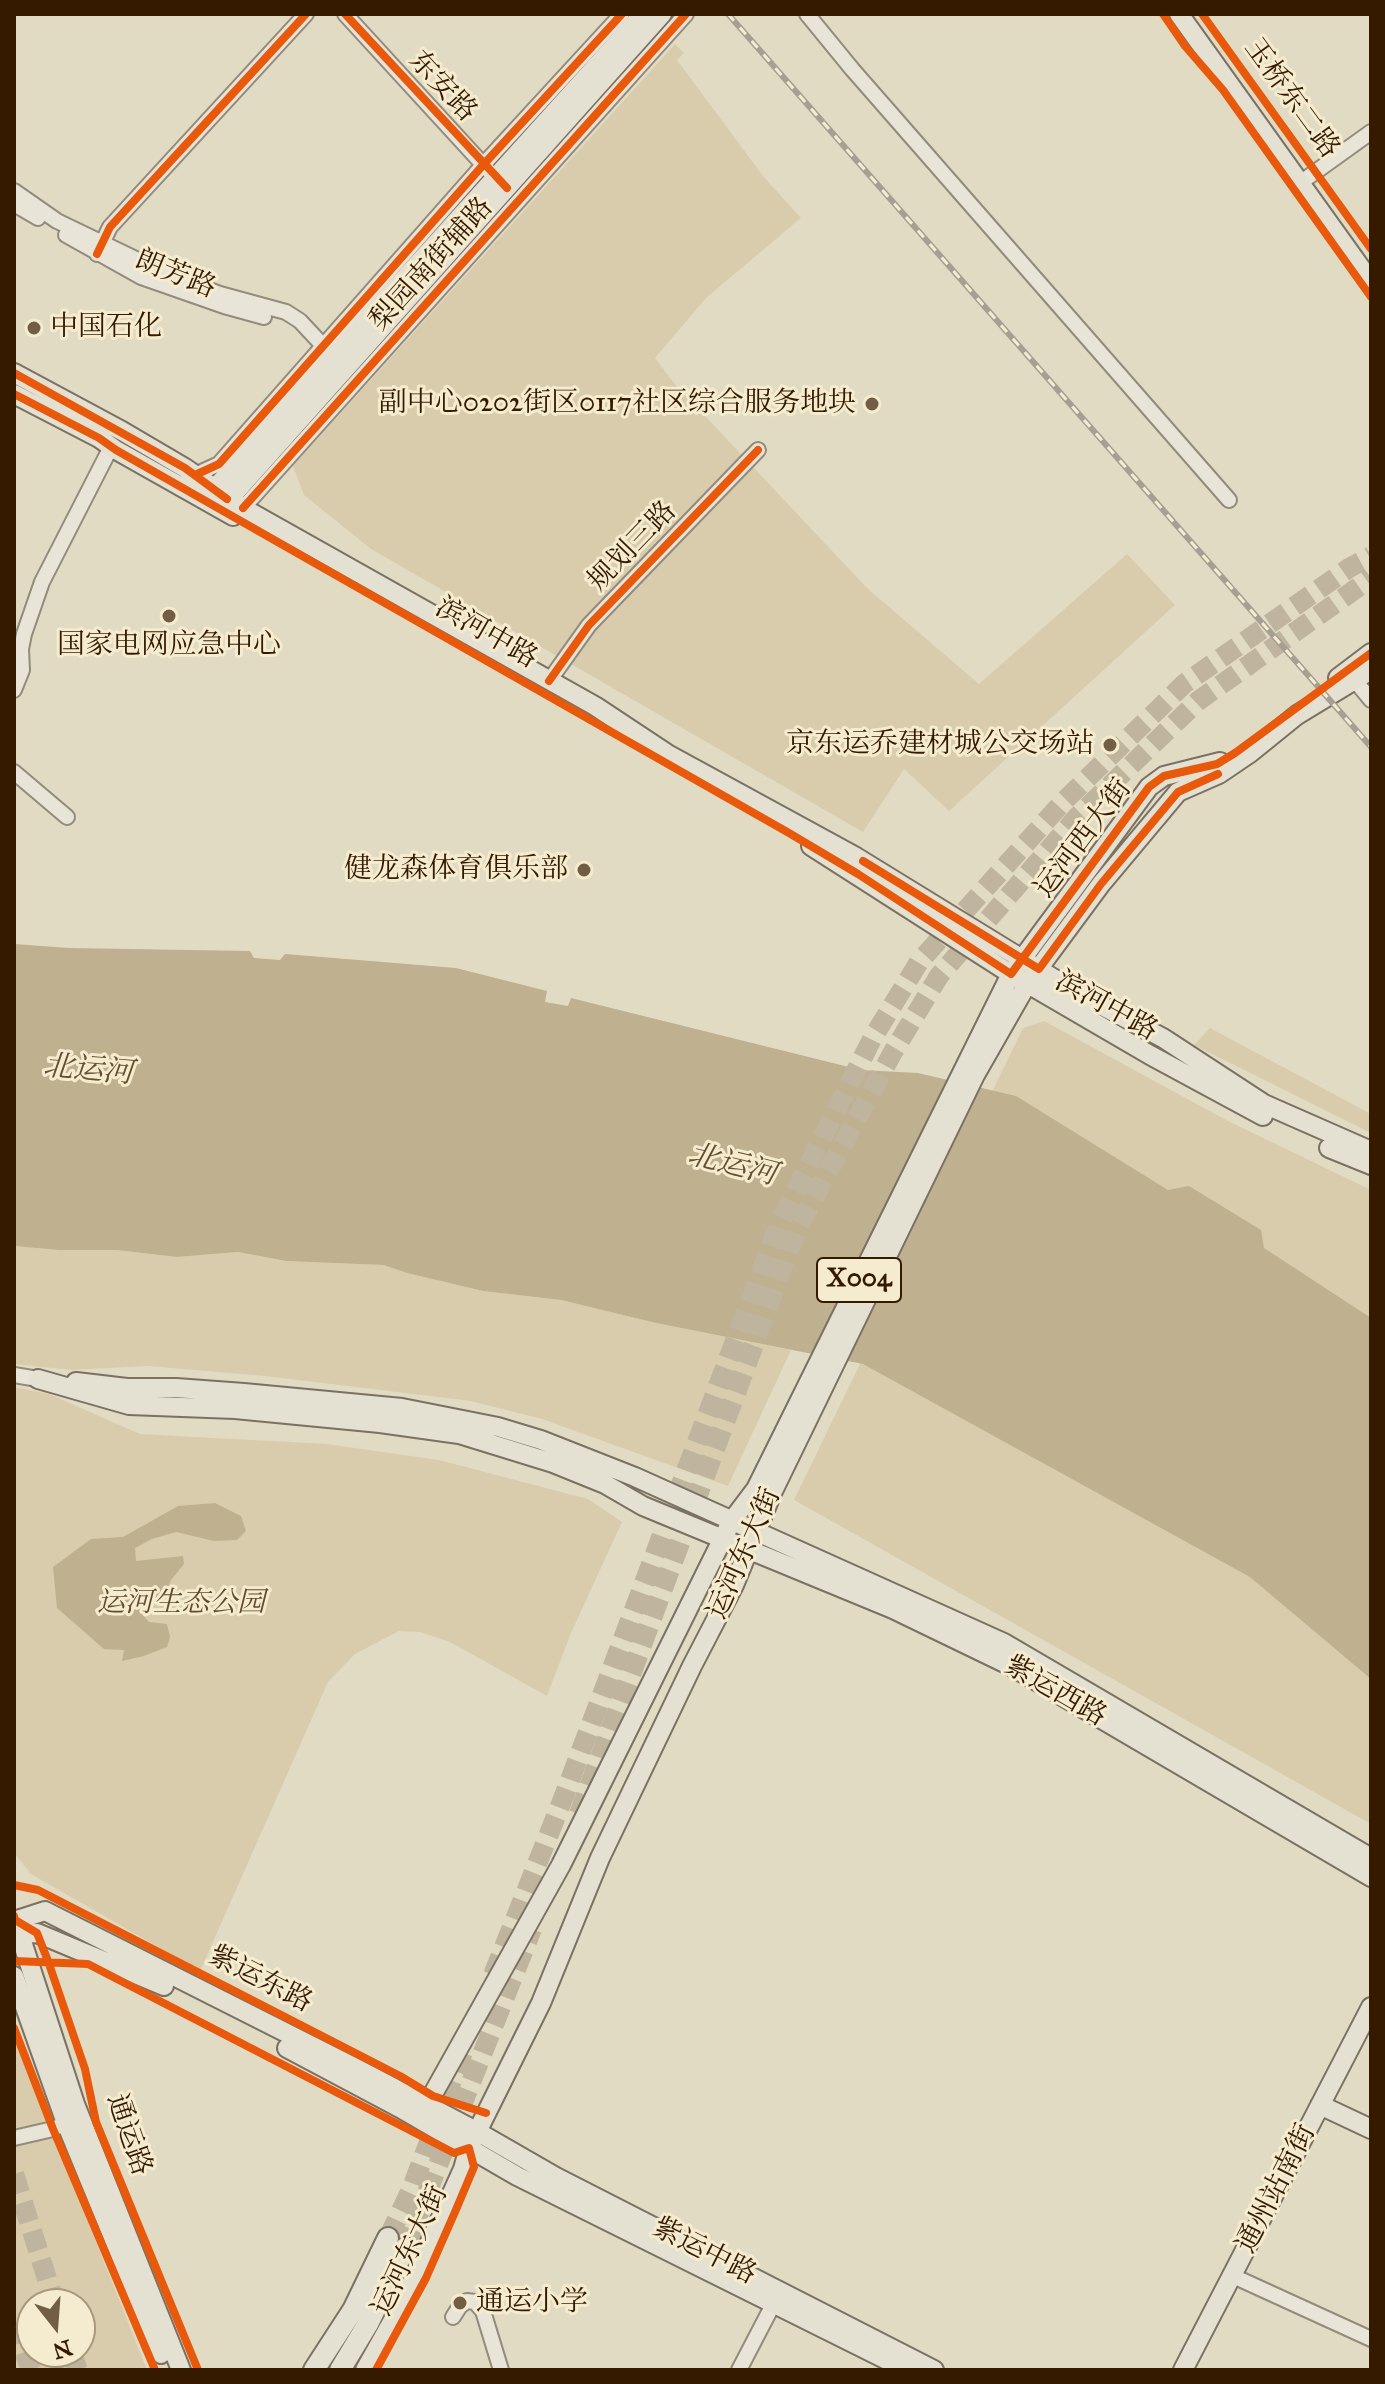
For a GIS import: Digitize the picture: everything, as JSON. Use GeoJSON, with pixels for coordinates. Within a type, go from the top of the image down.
{"type":"FeatureCollection","features":[{"type":"Feature","properties":{"kind":"highway"},"geometry":{"type":"LineString","coordinates":[[314,2370],[397,2243],[369,2322],[340,2370]]}},
{"type":"Feature","properties":{"kind":"main road"},"geometry":{"type":"LineString","coordinates":[[222,501],[328,351],[495,176],[643,14]]}},
{"type":"Feature","properties":{"kind":"main road"},"geometry":{"type":"LineString","coordinates":[[222,501],[495,176],[662,14]]}},
{"type":"Feature","properties":{"kind":"main road","name":"玉桥东二路"},"geometry":{"type":"LineString","coordinates":[[1179,14],[1371,263]]}},
{"type":"Feature","properties":{"kind":"main road","name":"玉桥东二路"},"geometry":{"type":"LineString","coordinates":[[1193,14],[1371,282]]}},
{"type":"Feature","properties":{"kind":"main road","name":"滨河中路"},"geometry":{"type":"LineString","coordinates":[[14,373],[122,431],[195,475],[222,501],[1025,972],[1163,1038],[1264,1104],[1371,1151]]}},
{"type":"Feature","properties":{"kind":"main road","name":"滨河中路"},"geometry":{"type":"LineString","coordinates":[[14,394],[111,447],[222,501],[595,706],[669,755],[856,857],[1150,1055],[1259,1114],[1371,1165]]}},
{"type":"Feature","properties":{"kind":"main road","name":"运河西大街"},"geometry":{"type":"LineString","coordinates":[[1025,972],[1178,792],[1219,774],[1250,753],[1351,677],[1371,653]]}},
{"type":"Feature","properties":{"kind":"main road","name":"运河西大街"},"geometry":{"type":"LineString","coordinates":[[1025,972],[1149,787],[1164,776],[1217,764],[1351,677],[1371,670]]}},
{"type":"Feature","properties":{"kind":"main road","name":"运河东大街"},"geometry":{"type":"LineString","coordinates":[[365,2370],[401,2306],[473,2140],[541,2003],[600,1858],[734,1585],[752,1541],[764,1491],[968,1073],[1025,972]]}},
{"type":"Feature","properties":{"kind":"main road","name":"紫运西路"},"geometry":{"type":"LineString","coordinates":[[38,1379],[127,1388],[244,1393],[402,1408],[498,1427],[541,1440],[635,1477],[752,1541],[1004,1643],[1371,1858]]}},
{"type":"Feature","properties":{"kind":"main road","name":"运河东大街"},"geometry":{"type":"LineString","coordinates":[[424,2112],[561,1865],[727,1530],[764,1491]]}},
{"type":"Feature","properties":{"kind":"main road","name":"紫运西路"},"geometry":{"type":"LineString","coordinates":[[752,1541],[1011,1666],[1371,1877]]}},
{"type":"Feature","properties":{"kind":"main road"},"geometry":{"type":"LineString","coordinates":[[692,1666],[698,1636],[717,1595],[716,1589],[711,1586],[697,1587]]}},
{"type":"Feature","properties":{"kind":"main road","name":"紫运东路"},"geometry":{"type":"LineString","coordinates":[[15,1925],[45,1911],[473,2140]]}},
{"type":"Feature","properties":{"kind":"main road","name":"通运路"},"geometry":{"type":"LineString","coordinates":[[15,1925],[75,2104],[181,2370]]}},
{"type":"Feature","properties":{"kind":"main road","name":"通运路"},"geometry":{"type":"LineString","coordinates":[[14,1976],[66,2123],[168,2370]]}},
{"type":"Feature","properties":{"kind":"main road","name":"通州站南街"},"geometry":{"type":"LineString","coordinates":[[1193,2370],[1327,2103],[1371,2007]]}},
{"type":"Feature","properties":{"kind":"main road","name":"通州站南街"},"geometry":{"type":"LineString","coordinates":[[1327,2103],[1371,2032]]}},
{"type":"Feature","properties":{"kind":"main road"},"geometry":{"type":"LineString","coordinates":[[1327,2103],[1371,2119]]}},
{"type":"Feature","properties":{"kind":"main road"},"geometry":{"type":"LineString","coordinates":[[1327,2103],[1371,2129]]}},
{"type":"Feature","properties":{"kind":"main road","name":"紫运中路"},"geometry":{"type":"LineString","coordinates":[[473,2140],[517,2176],[934,2370]]}},
{"type":"Feature","properties":{"kind":"main road","name":"通州站南街"},"geometry":{"type":"LineString","coordinates":[[1183,2370],[1238,2278]]}},
{"type":"Feature","properties":{"kind":"main road","name":"紫运中路"},"geometry":{"type":"LineString","coordinates":[[781,2299],[907,2370]]}},
{"type":"Feature","properties":{"kind":"street"},"geometry":{"type":"LineString","coordinates":[[99,250],[110,227],[306,14]]}},
{"type":"Feature","properties":{"kind":"street","name":"东安路"},"geometry":{"type":"LineString","coordinates":[[345,14],[495,176]]}},
{"type":"Feature","properties":{"kind":"street","name":"梨园南街辅路"},"geometry":{"type":"LineString","coordinates":[[495,176],[622,14]]}},
{"type":"Feature","properties":{"kind":"street","name":"梨园南街辅路"},"geometry":{"type":"LineString","coordinates":[[222,501],[686,14]]}},
{"type":"Feature","properties":{"kind":"street"},"geometry":{"type":"LineString","coordinates":[[807,14],[1229,500]]}},
{"type":"Feature","properties":{"kind":"street"},"geometry":{"type":"LineString","coordinates":[[1305,180],[1371,132]]}},
{"type":"Feature","properties":{"kind":"street","name":"朗芳路"},"geometry":{"type":"LineString","coordinates":[[14,191],[141,277],[224,306],[262,316],[300,321],[328,351]]}},
{"type":"Feature","properties":{"kind":"street","name":"朗芳路"},"geometry":{"type":"LineString","coordinates":[[14,204],[99,250]]}},
{"type":"Feature","properties":{"kind":"street"},"geometry":{"type":"LineString","coordinates":[[195,475],[219,464],[328,351]]}},
{"type":"Feature","properties":{"kind":"street"},"geometry":{"type":"LineString","coordinates":[[14,690],[22,670],[24,634],[42,582],[111,447]]}},
{"type":"Feature","properties":{"kind":"street","name":"规划三路"},"geometry":{"type":"LineString","coordinates":[[549,681],[589,625],[758,450]]}},
{"type":"Feature","properties":{"kind":"street"},"geometry":{"type":"LineString","coordinates":[[1351,677],[1371,700]]}},
{"type":"Feature","properties":{"kind":"street"},"geometry":{"type":"LineString","coordinates":[[14,772],[67,817]]}},
{"type":"Feature","properties":{"kind":"street"},"geometry":{"type":"LineString","coordinates":[[14,1375],[38,1379]]}},
{"type":"Feature","properties":{"kind":"street"},"geometry":{"type":"LineString","coordinates":[[14,2138],[66,2123]]}},
{"type":"Feature","properties":{"kind":"street"},"geometry":{"type":"LineString","coordinates":[[1238,2278],[1371,2339]]}},
{"type":"Feature","properties":{"kind":"street"},"geometry":{"type":"LineString","coordinates":[[739,2370],[781,2299]]}},
{"type":"Feature","properties":{"kind":"street"},"geometry":{"type":"LineString","coordinates":[[749,2370],[781,2299]]}},
{"type":"Feature","properties":{"kind":"street"},"geometry":{"type":"LineString","coordinates":[[453,2317],[467,2301],[475,2302],[483,2311],[501,2370]]}},
{"type":"Feature","properties":{"kind":"green space"},"geometry":{"type":"Polygon","coordinates":[[[675,44],[684,53],[677,60],[763,176],[801,218],[706,298],[655,358],[674,383],[868,589],[979,684],[1127,554],[1175,605],[949,811],[904,769],[863,832],[371,549],[304,495],[293,466],[675,44]]]}},
{"type":"Feature","properties":{"kind":"green space"},"geometry":{"type":"Polygon","coordinates":[[[1044,1021],[1228,1121],[1371,1190],[1371,1824],[794,1500],[1023,1028],[1044,1021]]]}},
{"type":"Feature","properties":{"kind":"green space"},"geometry":{"type":"Polygon","coordinates":[[[1210,1028],[1371,1114],[1371,1133],[1194,1045],[1210,1028]]]}},
{"type":"Feature","properties":{"kind":"green space"},"geometry":{"type":"Polygon","coordinates":[[[14,1246],[116,1250],[177,1257],[238,1252],[286,1261],[383,1265],[483,1291],[561,1300],[791,1350],[728,1486],[542,1419],[471,1401],[265,1376],[148,1366],[72,1370],[14,1364],[14,1246]]]}},
{"type":"Feature","properties":{"kind":"green space","name":"运河生态公园"},"geometry":{"type":"Polygon","coordinates":[[[14,1387],[49,1394],[140,1434],[327,1444],[439,1460],[588,1499],[622,1522],[571,1633],[547,1696],[450,1642],[420,1632],[399,1631],[355,1654],[328,1682],[200,1971],[31,1874],[14,1853],[14,1387]]]}},
{"type":"Feature","properties":{"kind":"green space"},"geometry":{"type":"Polygon","coordinates":[[[14,2036],[147,2370],[14,2370],[14,2036]]]}},
{"type":"Feature","properties":{"kind":"water","name":"北运河"},"geometry":{"type":"Polygon","coordinates":[[[14,944],[250,951],[254,958],[280,960],[285,954],[456,968],[547,991],[545,1002],[568,1006],[571,998],[861,1070],[918,1073],[1016,1096],[1168,1190],[1189,1186],[1261,1230],[1264,1248],[1371,1318],[1371,1679],[1250,1577],[863,1364],[656,1323],[561,1300],[483,1291],[383,1265],[286,1261],[238,1252],[177,1257],[116,1250],[14,1246],[14,944]]]}},
{"type":"Feature","properties":{"kind":"water"},"geometry":{"type":"Polygon","coordinates":[[[215,1503],[241,1516],[246,1531],[237,1540],[214,1541],[176,1532],[135,1548],[136,1561],[183,1556],[184,1564],[171,1580],[165,1595],[147,1605],[141,1613],[149,1622],[167,1624],[170,1637],[167,1647],[122,1661],[124,1650],[104,1649],[57,1608],[53,1567],[91,1539],[123,1537],[178,1506],[215,1503]]]}},
{"type":"Feature","properties":{"kind":"tunnel"},"geometry":{"type":"LineString","coordinates":[[493,1975],[564,1796],[779,1224],[872,1039],[919,962],[1062,803],[1184,684],[1349,568],[1371,556]]}},
{"type":"Feature","properties":{"kind":"tunnel"},"geometry":{"type":"LineString","coordinates":[[579,1814],[797,1229],[893,1052],[939,976],[1077,817],[1198,701],[1371,578]]}},
{"type":"Feature","properties":{"kind":"tunnel"},"geometry":{"type":"LineString","coordinates":[[405,2248],[532,1929]]}},
{"type":"Feature","properties":{"kind":"tunnel"},"geometry":{"type":"LineString","coordinates":[[388,2238],[411,2190],[464,2049]]}},
{"type":"Feature","properties":{"kind":"tunnel"},"geometry":{"type":"LineString","coordinates":[[14,2174],[50,2288]]}},
{"type":"Feature","properties":{"kind":"tunnel"},"geometry":{"type":"LineString","coordinates":[[14,2324],[31,2370]]}},
{"type":"Feature","properties":{"kind":"railway"},"geometry":{"type":"LineString","coordinates":[[728,14],[1371,747]]}},
{"type":"Feature","properties":{"kind":"cycle path"},"geometry":{"type":"LineString","coordinates":[[97,254],[110,227],[306,14]]}},
{"type":"Feature","properties":{"kind":"cycle path"},"geometry":{"type":"LineString","coordinates":[[345,14],[507,188]]}},
{"type":"Feature","properties":{"kind":"cycle path"},"geometry":{"type":"LineString","coordinates":[[195,475],[219,464],[484,164],[622,14]]}},
{"type":"Feature","properties":{"kind":"cycle path"},"geometry":{"type":"LineString","coordinates":[[243,508],[686,14]]}},
{"type":"Feature","properties":{"kind":"cycle path"},"geometry":{"type":"LineString","coordinates":[[1163,14],[1185,46],[1223,90],[1371,297]]}},
{"type":"Feature","properties":{"kind":"cycle path"},"geometry":{"type":"LineString","coordinates":[[1202,14],[1371,249]]}},
{"type":"Feature","properties":{"kind":"cycle path"},"geometry":{"type":"LineString","coordinates":[[14,373],[185,468],[227,499]]}},
{"type":"Feature","properties":{"kind":"cycle path"},"geometry":{"type":"LineString","coordinates":[[14,394],[99,438],[789,833],[1011,974],[1149,787],[1164,776],[1217,764],[1371,653]]}},
{"type":"Feature","properties":{"kind":"cycle path"},"geometry":{"type":"LineString","coordinates":[[549,681],[589,625],[758,450]]}},
{"type":"Feature","properties":{"kind":"cycle path"},"geometry":{"type":"LineString","coordinates":[[863,861],[1039,969],[1101,884],[1178,792],[1218,774]]}},
{"type":"Feature","properties":{"kind":"cycle path"},"geometry":{"type":"LineString","coordinates":[[14,1885],[38,1890],[400,2076],[433,2096],[486,2113]]}},
{"type":"Feature","properties":{"kind":"cycle path"},"geometry":{"type":"LineString","coordinates":[[14,1916],[15,1920],[37,1933],[85,2069],[96,2122],[198,2370]]}},
{"type":"Feature","properties":{"kind":"cycle path"},"geometry":{"type":"LineString","coordinates":[[14,1961],[88,1964],[454,2153],[469,2148],[474,2167],[426,2278],[376,2370]]}},
{"type":"Feature","properties":{"kind":"cycle path"},"geometry":{"type":"LineString","coordinates":[[14,2028],[53,2129],[155,2370]]}},
{"type":"Feature","properties":{"kind":"place","name":"中国石化"},"geometry":{"type":"Point","coordinates":[34,328]}},
{"type":"Feature","properties":{"kind":"place","name":"副中心0202街区0117社区综合服务地块"},"geometry":{"type":"Point","coordinates":[872,404]}},
{"type":"Feature","properties":{"kind":"place","name":"国家电网应急中心"},"geometry":{"type":"Point","coordinates":[169,616]}},
{"type":"Feature","properties":{"kind":"place","name":"京东运乔建材城公交场站"},"geometry":{"type":"Point","coordinates":[1110,745]}},
{"type":"Feature","properties":{"kind":"place","name":"健龙森体育俱乐部"},"geometry":{"type":"Point","coordinates":[584,870]}},
{"type":"Feature","properties":{"kind":"place","name":"通运小学"},"geometry":{"type":"Point","coordinates":[460,2303]}}]}
